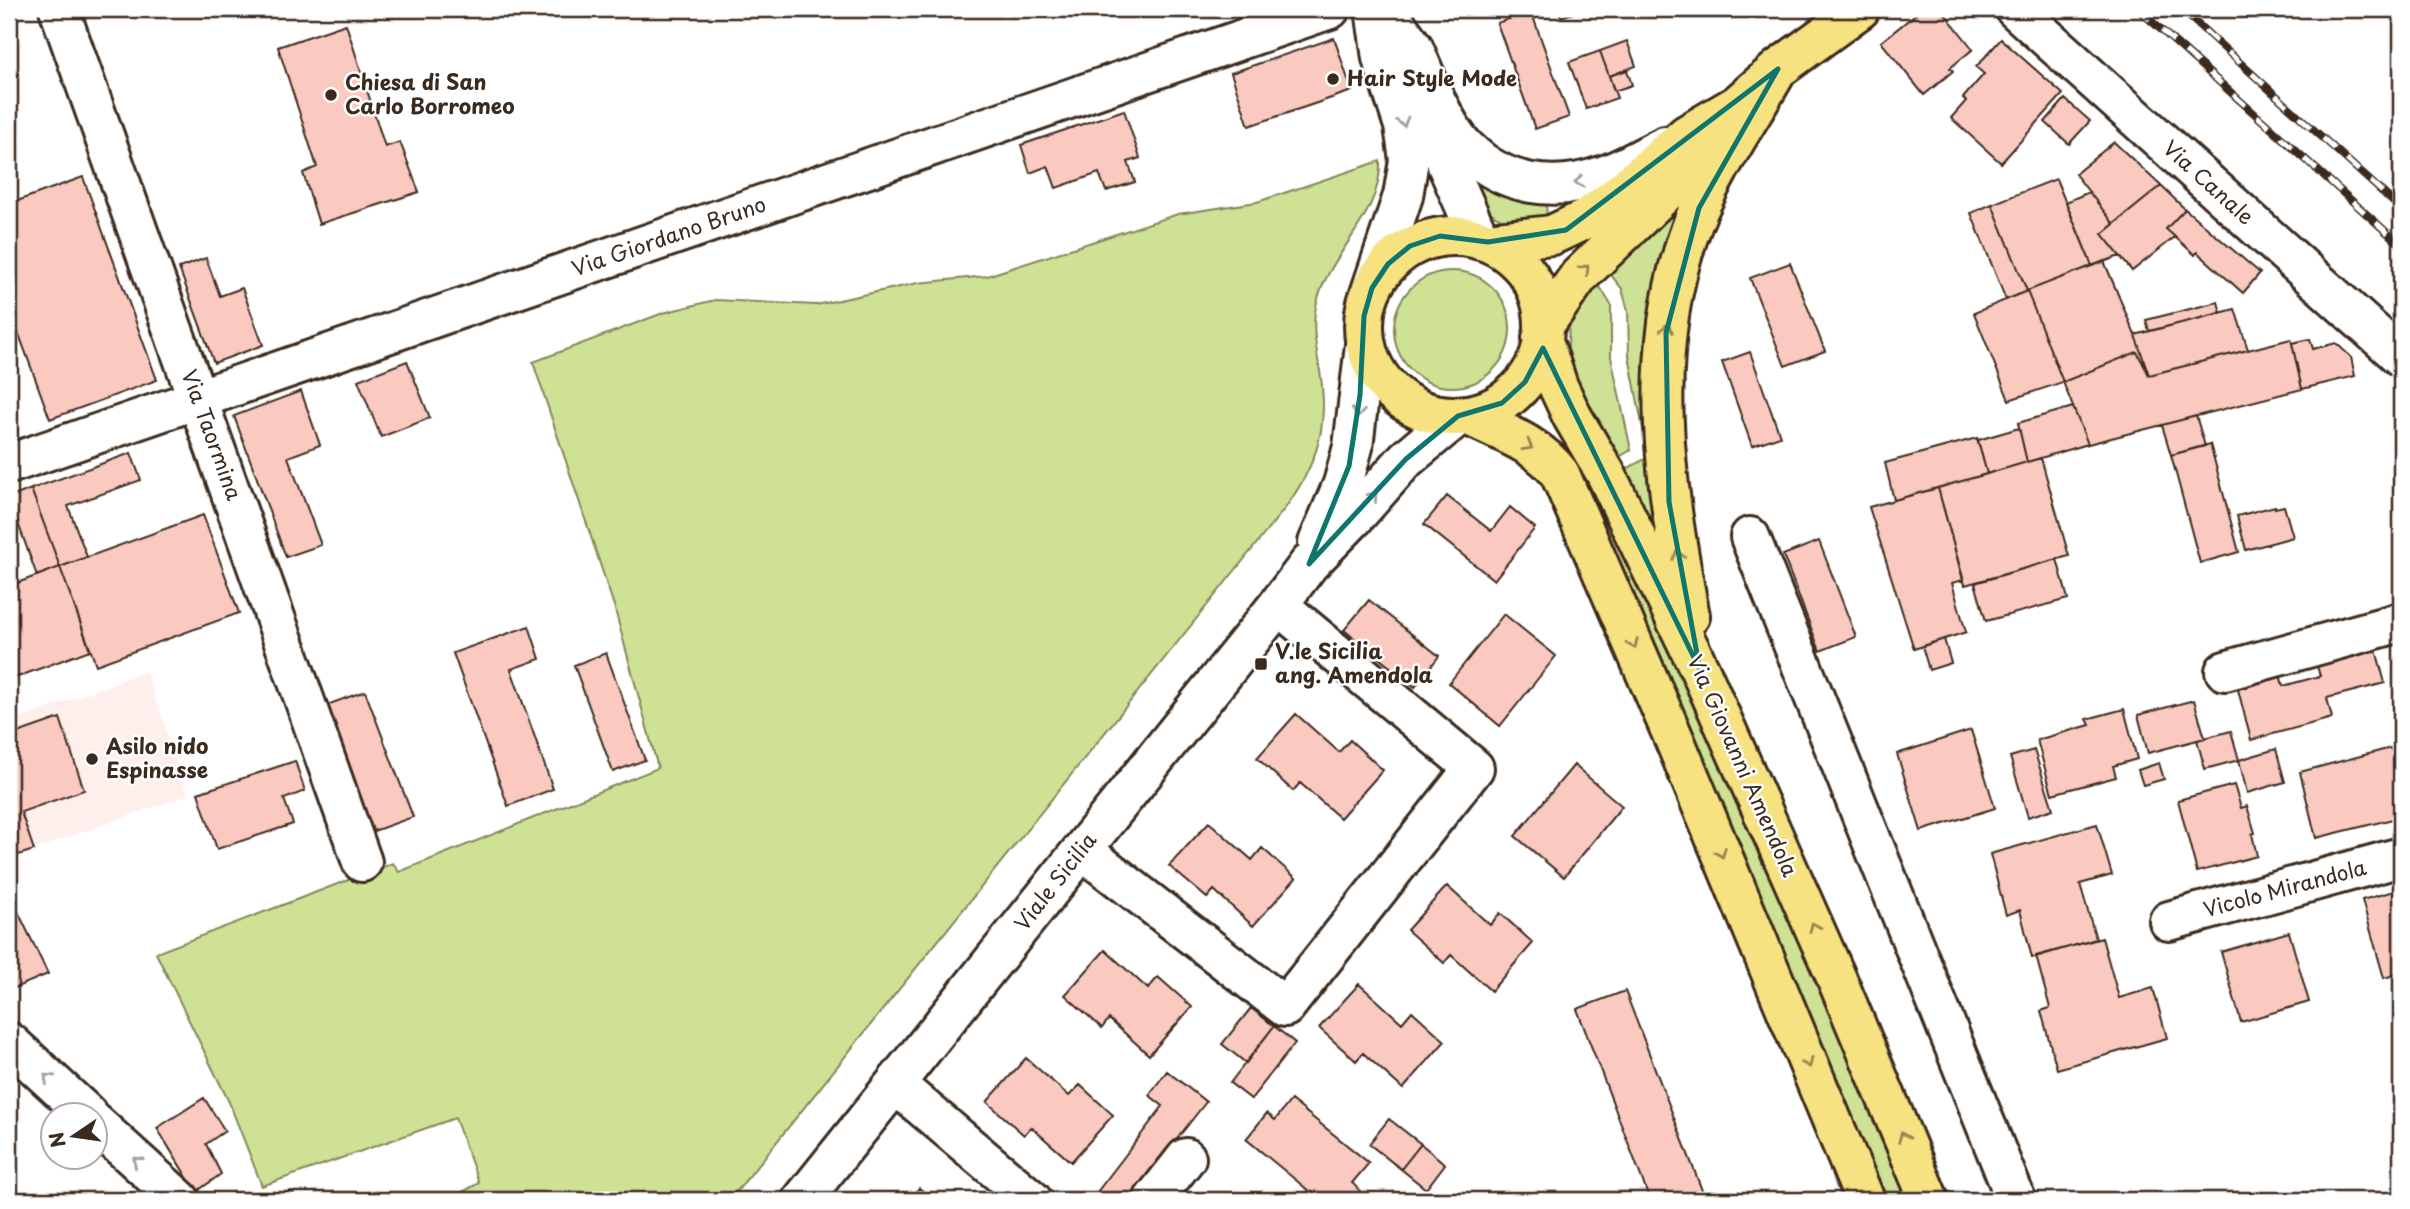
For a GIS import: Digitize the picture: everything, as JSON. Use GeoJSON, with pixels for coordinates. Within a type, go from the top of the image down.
{"type":"FeatureCollection","features":[{"type":"Feature","properties":{"kind":"main road"},"geometry":{"type":"LineString","coordinates":[[1484,241],[1541,238],[1566,230],[1601,208],[1686,135],[1737,105],[1778,69],[1860,9]]}},
{"type":"Feature","properties":{"kind":"main road"},"geometry":{"type":"LineString","coordinates":[[1700,670],[1670,502],[1664,414],[1666,333],[1676,281],[1696,217],[1708,191],[1778,69]]}},
{"type":"Feature","properties":{"kind":"main road"},"geometry":{"type":"LineString","coordinates":[[1543,331],[1585,269],[1684,176],[1737,105]]}},
{"type":"Feature","properties":{"kind":"main road"},"geometry":{"type":"LineString","coordinates":[[1440,236],[1471,237],[1484,241],[1499,247],[1523,267],[1538,294],[1543,331],[1540,355],[1525,382],[1502,403],[1476,414],[1447,417],[1419,410],[1394,395],[1375,372],[1365,345],[1364,316],[1372,288],[1388,264],[1410,246],[1440,236]]}},
{"type":"Feature","properties":{"kind":"main road","name":"Via Giovanni Amendola"},"geometry":{"type":"LineString","coordinates":[[1543,331],[1551,369],[1567,406],[1606,474],[1700,670],[1836,977],[1929,1200]]}},
{"type":"Feature","properties":{"kind":"main road"},"geometry":{"type":"LineString","coordinates":[[1463,415],[1539,452],[1551,461],[1560,474],[1670,729],[1865,1200]]}},
{"type":"Feature","properties":{"kind":"street","name":"Via Taormina"},"geometry":{"type":"LineString","coordinates":[[60,9],[362,862]]}},
{"type":"Feature","properties":{"kind":"street","name":"Via Giordano Bruno"},"geometry":{"type":"LineString","coordinates":[[9,464],[1330,9]]}},
{"type":"Feature","properties":{"kind":"street"},"geometry":{"type":"LineString","coordinates":[[1372,288],[1404,195],[1409,160],[1405,126],[1382,58],[1375,9]]}},
{"type":"Feature","properties":{"kind":"street"},"geometry":{"type":"LineString","coordinates":[[1385,9],[1413,47],[1435,99],[1458,139],[1478,159],[1503,174],[1542,186],[1573,184],[1599,178],[1686,135]]}},
{"type":"Feature","properties":{"kind":"street","name":"Via Canale"},"geometry":{"type":"LineString","coordinates":[[2015,9],[2401,357]]}},
{"type":"Feature","properties":{"kind":"street"},"geometry":{"type":"LineString","coordinates":[[1435,99],[1447,165],[1484,241]]}},
{"type":"Feature","properties":{"kind":"street","name":"Viale Sicilia"},"geometry":{"type":"LineString","coordinates":[[1309,564],[1349,466],[1357,423],[1365,345]]}},
{"type":"Feature","properties":{"kind":"street","name":"Viale Sicilia"},"geometry":{"type":"LineString","coordinates":[[802,1200],[1309,564],[1406,459],[1463,415]]}},
{"type":"Feature","properties":{"kind":"street"},"geometry":{"type":"LineString","coordinates":[[1750,537],[2016,1200]]}},
{"type":"Feature","properties":{"kind":"street"},"geometry":{"type":"LineString","coordinates":[[1082,849],[1285,1007],[1474,768],[1278,606]]}},
{"type":"Feature","properties":{"kind":"street"},"geometry":{"type":"LineString","coordinates":[[2225,671],[2401,622]]}},
{"type":"Feature","properties":{"kind":"street","name":"Vicolo Mirandola"},"geometry":{"type":"LineString","coordinates":[[2169,921],[2401,857]]}},
{"type":"Feature","properties":{"kind":"street"},"geometry":{"type":"LineString","coordinates":[[9,1042],[71,1100]]}},
{"type":"Feature","properties":{"kind":"street"},"geometry":{"type":"LineString","coordinates":[[895,1084],[1032,1200]]}},
{"type":"Feature","properties":{"kind":"street"},"geometry":{"type":"LineString","coordinates":[[108,1135],[180,1200]]}},
{"type":"Feature","properties":{"kind":"street"},"geometry":{"type":"LineString","coordinates":[[1153,1200],[1186,1158]]}},
{"type":"Feature","properties":{"kind":"highlighted area"},"geometry":{"type":"Polygon","coordinates":[[[1778,69],[1699,208],[1666,333],[1669,502],[1700,670],[1543,348],[1525,382],[1502,403],[1458,416],[1406,459],[1309,564],[1349,466],[1360,395],[1364,316],[1372,288],[1388,264],[1410,246],[1440,236],[1488,242],[1566,230],[1778,69]]]}},
{"type":"Feature","properties":{"kind":"shaded area","name":"Asilo nido Espinasse"},"geometry":{"type":"Polygon","coordinates":[[[146,671],[188,795],[9,858],[9,723],[146,671]]]}},
{"type":"Feature","properties":{"kind":"green space"},"geometry":{"type":"Polygon","coordinates":[[[1380,161],[1373,199],[1333,266],[1317,302],[1314,327],[1322,391],[1322,426],[1313,459],[1297,490],[730,1200],[448,1200],[479,1183],[455,1118],[262,1186],[229,1102],[156,953],[393,863],[399,872],[658,768],[614,606],[533,362],[663,313],[715,300],[816,305],[918,283],[987,276],[1178,214],[1257,202],[1380,161]]]}},
{"type":"Feature","properties":{"kind":"green space"},"geometry":{"type":"Polygon","coordinates":[[[1466,170],[1546,200],[1547,223],[1517,226],[1495,216],[1473,196],[1466,170]]]}},
{"type":"Feature","properties":{"kind":"green space"},"geometry":{"type":"Polygon","coordinates":[[[1681,195],[1652,444],[1646,445],[1629,356],[1628,311],[1622,289],[1604,266],[1681,195]]]}},
{"type":"Feature","properties":{"kind":"green space"},"geometry":{"type":"Polygon","coordinates":[[[1452,271],[1474,275],[1493,288],[1506,307],[1510,329],[1506,351],[1493,370],[1474,383],[1452,387],[1430,383],[1411,370],[1398,351],[1394,329],[1398,307],[1411,288],[1430,275],[1452,271]]]}},
{"type":"Feature","properties":{"kind":"green space"},"geometry":{"type":"Polygon","coordinates":[[[1590,278],[1602,290],[1611,305],[1611,357],[1631,450],[1612,461],[1564,367],[1568,348],[1569,312],[1590,278]]]}},
{"type":"Feature","properties":{"kind":"green space"},"geometry":{"type":"Polygon","coordinates":[[[1654,454],[1665,563],[1619,473],[1654,454]]]}},
{"type":"Feature","properties":{"kind":"green space"},"geometry":{"type":"Polygon","coordinates":[[[1600,489],[1761,846],[1910,1200],[1887,1200],[1725,808],[1587,496],[1600,489]]]}},
{"type":"Feature","properties":{"kind":"building"},"geometry":{"type":"Polygon","coordinates":[[[1559,9],[1585,9],[1561,17],[1559,9]]]}},
{"type":"Feature","properties":{"kind":"building"},"geometry":{"type":"Polygon","coordinates":[[[1922,9],[1941,9],[1973,49],[1950,68],[1953,71],[1924,95],[1881,42],[1922,9]]]}},
{"type":"Feature","properties":{"kind":"building"},"geometry":{"type":"Polygon","coordinates":[[[1531,11],[1569,117],[1535,129],[1497,23],[1531,11]]]}},
{"type":"Feature","properties":{"kind":"building","name":"Chiesa di San Carlo Borromeo"},"geometry":{"type":"Polygon","coordinates":[[[346,24],[385,147],[400,142],[419,192],[319,224],[303,173],[317,167],[278,47],[346,24]]]}},
{"type":"Feature","properties":{"kind":"building"},"geometry":{"type":"Polygon","coordinates":[[[1334,38],[1352,91],[1249,126],[1231,73],[1334,38]]]}},
{"type":"Feature","properties":{"kind":"building"},"geometry":{"type":"Polygon","coordinates":[[[2001,39],[2063,94],[2001,163],[1951,118],[1966,101],[1963,98],[1984,74],[1976,67],[2001,39]]]}},
{"type":"Feature","properties":{"kind":"building"},"geometry":{"type":"Polygon","coordinates":[[[1627,41],[1636,66],[1609,76],[1600,51],[1627,41]]]}},
{"type":"Feature","properties":{"kind":"building"},"geometry":{"type":"Polygon","coordinates":[[[1600,51],[1617,98],[1586,109],[1569,62],[1600,51]]]}},
{"type":"Feature","properties":{"kind":"building"},"geometry":{"type":"Polygon","coordinates":[[[1627,70],[1632,85],[1614,91],[1609,76],[1627,70]]]}},
{"type":"Feature","properties":{"kind":"building"},"geometry":{"type":"Polygon","coordinates":[[[2065,99],[2090,121],[2069,144],[2045,122],[2065,99]]]}},
{"type":"Feature","properties":{"kind":"building"},"geometry":{"type":"Polygon","coordinates":[[[1124,110],[1140,158],[1128,162],[1135,182],[1106,191],[1099,173],[1056,188],[1048,166],[1030,173],[1021,145],[1124,110]]]}},
{"type":"Feature","properties":{"kind":"building"},"geometry":{"type":"Polygon","coordinates":[[[2114,142],[2161,186],[2114,224],[2075,174],[2114,142]]]}},
{"type":"Feature","properties":{"kind":"building"},"geometry":{"type":"Polygon","coordinates":[[[83,177],[157,380],[50,419],[9,307],[9,204],[83,177]]]}},
{"type":"Feature","properties":{"kind":"building"},"geometry":{"type":"Polygon","coordinates":[[[2056,179],[2092,266],[2027,291],[1992,204],[2056,179]]]}},
{"type":"Feature","properties":{"kind":"building"},"geometry":{"type":"Polygon","coordinates":[[[2161,186],[2185,209],[2166,229],[2175,237],[2132,271],[2102,234],[2161,186]]]}},
{"type":"Feature","properties":{"kind":"building"},"geometry":{"type":"Polygon","coordinates":[[[2089,192],[2114,224],[2102,234],[2120,256],[2092,266],[2066,202],[2089,192]]]}},
{"type":"Feature","properties":{"kind":"building"},"geometry":{"type":"Polygon","coordinates":[[[1992,204],[2027,291],[2006,300],[1971,213],[1992,204]]]}},
{"type":"Feature","properties":{"kind":"building"},"geometry":{"type":"Polygon","coordinates":[[[2185,209],[2260,273],[2243,293],[2197,252],[2195,255],[2166,229],[2185,209]]]}},
{"type":"Feature","properties":{"kind":"building"},"geometry":{"type":"Polygon","coordinates":[[[206,258],[220,296],[242,288],[263,345],[214,363],[179,268],[206,258]]]}},
{"type":"Feature","properties":{"kind":"building"},"geometry":{"type":"Polygon","coordinates":[[[2104,261],[2149,375],[2137,352],[2063,382],[2027,291],[2104,261]]]}},
{"type":"Feature","properties":{"kind":"building"},"geometry":{"type":"Polygon","coordinates":[[[1790,263],[1825,351],[1785,366],[1750,278],[1790,263]]]}},
{"type":"Feature","properties":{"kind":"building"},"geometry":{"type":"Polygon","coordinates":[[[2027,291],[2063,382],[2009,400],[1974,313],[2027,291]]]}},
{"type":"Feature","properties":{"kind":"building"},"geometry":{"type":"Polygon","coordinates":[[[2218,302],[2221,313],[2149,331],[2146,320],[2218,302]]]}},
{"type":"Feature","properties":{"kind":"building"},"geometry":{"type":"Polygon","coordinates":[[[2235,309],[2248,350],[2149,375],[2135,335],[2235,309]]]}},
{"type":"Feature","properties":{"kind":"building"},"geometry":{"type":"Polygon","coordinates":[[[2291,339],[2302,389],[2088,444],[2063,382],[2137,352],[2149,375],[2291,339]]]}},
{"type":"Feature","properties":{"kind":"building"},"geometry":{"type":"Polygon","coordinates":[[[2310,339],[2313,349],[2336,343],[2351,357],[2355,376],[2302,389],[2292,343],[2310,339]]]}},
{"type":"Feature","properties":{"kind":"building"},"geometry":{"type":"Polygon","coordinates":[[[1750,352],[1780,436],[1752,446],[1722,362],[1750,352]]]}},
{"type":"Feature","properties":{"kind":"building"},"geometry":{"type":"Polygon","coordinates":[[[407,361],[430,418],[381,437],[358,380],[407,361]]]}},
{"type":"Feature","properties":{"kind":"building"},"geometry":{"type":"Polygon","coordinates":[[[301,391],[320,445],[288,457],[321,545],[286,557],[234,416],[301,391]]]}},
{"type":"Feature","properties":{"kind":"building"},"geometry":{"type":"Polygon","coordinates":[[[2073,407],[2088,444],[2027,462],[2018,423],[2073,407]]]}},
{"type":"Feature","properties":{"kind":"building"},"geometry":{"type":"Polygon","coordinates":[[[2196,416],[2205,446],[2171,455],[2162,425],[2196,416]]]}},
{"type":"Feature","properties":{"kind":"building"},"geometry":{"type":"Polygon","coordinates":[[[2019,428],[2027,462],[1987,474],[1978,440],[2019,428]]]}},
{"type":"Feature","properties":{"kind":"building"},"geometry":{"type":"Polygon","coordinates":[[[1977,438],[1987,474],[1894,500],[1885,463],[1977,438]]]}},
{"type":"Feature","properties":{"kind":"building"},"geometry":{"type":"Polygon","coordinates":[[[2210,444],[2239,552],[2200,563],[2171,455],[2210,444]]]}},
{"type":"Feature","properties":{"kind":"building"},"geometry":{"type":"Polygon","coordinates":[[[131,453],[141,480],[68,506],[87,557],[60,567],[31,489],[131,453]]]}},
{"type":"Feature","properties":{"kind":"building"},"geometry":{"type":"Polygon","coordinates":[[[2041,458],[2069,556],[1965,585],[1938,488],[2041,458]]]}},
{"type":"Feature","properties":{"kind":"building"},"geometry":{"type":"Polygon","coordinates":[[[1938,488],[1963,580],[1952,583],[1966,632],[1914,649],[1869,507],[1938,488]]]}},
{"type":"Feature","properties":{"kind":"building"},"geometry":{"type":"Polygon","coordinates":[[[31,489],[60,567],[37,576],[9,498],[31,489]]]}},
{"type":"Feature","properties":{"kind":"building"},"geometry":{"type":"Polygon","coordinates":[[[1447,496],[1491,531],[1510,507],[1535,528],[1494,580],[1424,524],[1447,496]]]}},
{"type":"Feature","properties":{"kind":"building"},"geometry":{"type":"Polygon","coordinates":[[[2284,506],[2293,537],[2246,550],[2237,516],[2284,506]]]}},
{"type":"Feature","properties":{"kind":"building"},"geometry":{"type":"Polygon","coordinates":[[[203,515],[239,613],[96,665],[60,567],[203,515]]]}},
{"type":"Feature","properties":{"kind":"building"},"geometry":{"type":"Polygon","coordinates":[[[1819,541],[1856,637],[1820,651],[1783,555],[1819,541]]]}},
{"type":"Feature","properties":{"kind":"building"},"geometry":{"type":"Polygon","coordinates":[[[2057,559],[2068,599],[1986,621],[1975,583],[2057,559]]]}},
{"type":"Feature","properties":{"kind":"building"},"geometry":{"type":"Polygon","coordinates":[[[60,567],[90,650],[9,680],[9,586],[60,567]]]}},
{"type":"Feature","properties":{"kind":"building"},"geometry":{"type":"Polygon","coordinates":[[[1369,600],[1439,656],[1415,687],[1344,630],[1369,600]]]}},
{"type":"Feature","properties":{"kind":"building"},"geometry":{"type":"Polygon","coordinates":[[[1504,614],[1556,656],[1500,726],[1449,683],[1504,614]]]}},
{"type":"Feature","properties":{"kind":"building"},"geometry":{"type":"Polygon","coordinates":[[[529,626],[540,659],[511,669],[553,789],[508,806],[453,653],[529,626]]]}},
{"type":"Feature","properties":{"kind":"building"},"geometry":{"type":"Polygon","coordinates":[[[1944,639],[1951,663],[1929,670],[1922,646],[1944,639]]]}},
{"type":"Feature","properties":{"kind":"building"},"geometry":{"type":"Polygon","coordinates":[[[2376,650],[2385,683],[2327,698],[2332,718],[2251,740],[2235,678],[2278,666],[2283,686],[2320,676],[2317,666],[2376,650]]]}},
{"type":"Feature","properties":{"kind":"building"},"geometry":{"type":"Polygon","coordinates":[[[606,653],[645,760],[613,772],[574,665],[606,653]]]}},
{"type":"Feature","properties":{"kind":"building"},"geometry":{"type":"Polygon","coordinates":[[[365,691],[413,817],[371,832],[324,706],[365,691]]]}},
{"type":"Feature","properties":{"kind":"building"},"geometry":{"type":"Polygon","coordinates":[[[2194,700],[2205,738],[2148,753],[2138,715],[2194,700]]]}},
{"type":"Feature","properties":{"kind":"building"},"geometry":{"type":"Polygon","coordinates":[[[2124,709],[2137,759],[2113,766],[2116,777],[2052,794],[2037,740],[2090,725],[2087,719],[2124,709]]]}},
{"type":"Feature","properties":{"kind":"building"},"geometry":{"type":"Polygon","coordinates":[[[1296,714],[1339,752],[1350,740],[1383,770],[1340,818],[1300,783],[1293,791],[1257,758],[1296,714]]]}},
{"type":"Feature","properties":{"kind":"building"},"geometry":{"type":"Polygon","coordinates":[[[60,718],[84,790],[21,812],[34,850],[9,858],[9,736],[60,718]]]}},
{"type":"Feature","properties":{"kind":"building"},"geometry":{"type":"Polygon","coordinates":[[[1971,730],[1995,808],[1921,831],[1897,754],[1971,730]]]}},
{"type":"Feature","properties":{"kind":"building"},"geometry":{"type":"Polygon","coordinates":[[[2231,731],[2239,760],[2205,769],[2197,740],[2231,731]]]}},
{"type":"Feature","properties":{"kind":"building"},"geometry":{"type":"Polygon","coordinates":[[[2391,748],[2401,789],[2401,817],[2316,838],[2300,772],[2391,748]]]}},
{"type":"Feature","properties":{"kind":"building"},"geometry":{"type":"Polygon","coordinates":[[[2276,749],[2285,782],[2247,793],[2239,760],[2276,749]]]}},
{"type":"Feature","properties":{"kind":"building"},"geometry":{"type":"Polygon","coordinates":[[[2034,750],[2053,809],[2028,817],[2010,757],[2034,750]]]}},
{"type":"Feature","properties":{"kind":"building"},"geometry":{"type":"Polygon","coordinates":[[[295,761],[305,791],[284,799],[293,824],[217,849],[198,793],[295,761]]]}},
{"type":"Feature","properties":{"kind":"building"},"geometry":{"type":"Polygon","coordinates":[[[2159,763],[2164,779],[2143,785],[2138,770],[2159,763]]]}},
{"type":"Feature","properties":{"kind":"building"},"geometry":{"type":"Polygon","coordinates":[[[1574,765],[1622,806],[1564,877],[1515,836],[1574,765]]]}},
{"type":"Feature","properties":{"kind":"building"},"geometry":{"type":"Polygon","coordinates":[[[2234,785],[2241,808],[2247,806],[2255,833],[2252,834],[2257,856],[2197,872],[2178,800],[2234,785]]]}},
{"type":"Feature","properties":{"kind":"building"},"geometry":{"type":"Polygon","coordinates":[[[1209,822],[1252,860],[1262,848],[1296,878],[1253,926],[1214,890],[1207,898],[1169,866],[1209,822]]]}},
{"type":"Feature","properties":{"kind":"building"},"geometry":{"type":"Polygon","coordinates":[[[2097,824],[2112,875],[2080,884],[2096,939],[2032,958],[2020,910],[2006,915],[1990,854],[2097,824]]]}},
{"type":"Feature","properties":{"kind":"building"},"geometry":{"type":"Polygon","coordinates":[[[1447,886],[1490,925],[1500,913],[1533,943],[1491,991],[1451,955],[1444,963],[1407,930],[1447,886]]]}},
{"type":"Feature","properties":{"kind":"building"},"geometry":{"type":"Polygon","coordinates":[[[2401,889],[2401,973],[2384,978],[2362,900],[2401,889]]]}},
{"type":"Feature","properties":{"kind":"building"},"geometry":{"type":"Polygon","coordinates":[[[9,893],[48,974],[10,990],[9,986],[9,893]]]}},
{"type":"Feature","properties":{"kind":"building"},"geometry":{"type":"Polygon","coordinates":[[[2289,932],[2309,1002],[2241,1022],[2221,952],[2289,932]]]}},
{"type":"Feature","properties":{"kind":"building"},"geometry":{"type":"Polygon","coordinates":[[[2102,938],[2119,998],[2153,988],[2167,1038],[2057,1069],[2041,1011],[2050,1008],[2036,956],[2102,938]]]}},
{"type":"Feature","properties":{"kind":"building"},"geometry":{"type":"Polygon","coordinates":[[[1105,950],[1148,989],[1158,977],[1192,1007],[1149,1055],[1109,1019],[1102,1028],[1065,995],[1105,950]]]}},
{"type":"Feature","properties":{"kind":"building"},"geometry":{"type":"Polygon","coordinates":[[[1359,984],[1402,1023],[1412,1011],[1445,1041],[1403,1089],[1363,1053],[1356,1061],[1319,1028],[1359,984]]]}},
{"type":"Feature","properties":{"kind":"building"},"geometry":{"type":"Polygon","coordinates":[[[1625,991],[1703,1193],[1685,1200],[1650,1200],[1577,1009],[1625,991]]]}},
{"type":"Feature","properties":{"kind":"building"},"geometry":{"type":"Polygon","coordinates":[[[1251,1008],[1274,1026],[1246,1063],[1222,1044],[1251,1008]]]}},
{"type":"Feature","properties":{"kind":"building"},"geometry":{"type":"Polygon","coordinates":[[[1274,1026],[1295,1043],[1251,1099],[1230,1083],[1274,1026]]]}},
{"type":"Feature","properties":{"kind":"building"},"geometry":{"type":"Polygon","coordinates":[[[1026,1058],[1069,1096],[1080,1085],[1113,1115],[1071,1162],[1031,1127],[1024,1135],[987,1102],[1026,1058]]]}},
{"type":"Feature","properties":{"kind":"building"},"geometry":{"type":"Polygon","coordinates":[[[1167,1071],[1206,1102],[1129,1200],[1107,1200],[1097,1192],[1163,1106],[1149,1095],[1167,1071]]]}},
{"type":"Feature","properties":{"kind":"building"},"geometry":{"type":"Polygon","coordinates":[[[204,1098],[225,1131],[206,1144],[221,1174],[196,1192],[157,1128],[204,1098]]]}},
{"type":"Feature","properties":{"kind":"building"},"geometry":{"type":"Polygon","coordinates":[[[1291,1100],[1369,1163],[1352,1183],[1360,1190],[1352,1200],[1320,1200],[1246,1139],[1267,1113],[1275,1120],[1291,1100]]]}},
{"type":"Feature","properties":{"kind":"building"},"geometry":{"type":"Polygon","coordinates":[[[1389,1119],[1421,1144],[1401,1169],[1369,1144],[1389,1119]]]}},
{"type":"Feature","properties":{"kind":"building"},"geometry":{"type":"Polygon","coordinates":[[[1421,1144],[1445,1164],[1426,1189],[1401,1169],[1421,1144]]]}},
{"type":"Feature","properties":{"kind":"building"},"geometry":{"type":"Polygon","coordinates":[[[919,1188],[934,1200],[908,1200],[919,1188]]]}},
{"type":"Feature","properties":{"kind":"building"},"geometry":{"type":"Polygon","coordinates":[[[291,1191],[297,1200],[276,1200],[291,1191]]]}},
{"type":"Feature","properties":{"kind":"railway"},"geometry":{"type":"LineString","coordinates":[[2138,9],[2401,245]]}},
{"type":"Feature","properties":{"kind":"railway"},"geometry":{"type":"LineString","coordinates":[[2181,9],[2401,209]]}},
{"type":"Feature","properties":{"kind":"place","name":"Hair Style Mode"},"geometry":{"type":"Point","coordinates":[1333,79]}},
{"type":"Feature","properties":{"kind":"place","name":"Chiesa di San Carlo Borromeo"},"geometry":{"type":"Point","coordinates":[331,95]}},
{"type":"Feature","properties":{"kind":"place","name":"V.le Sicilia ang. Amendola"},"geometry":{"type":"Point","coordinates":[1261,664]}},
{"type":"Feature","properties":{"kind":"place","name":"Asilo nido Espinasse"},"geometry":{"type":"Point","coordinates":[92,759]}}]}
